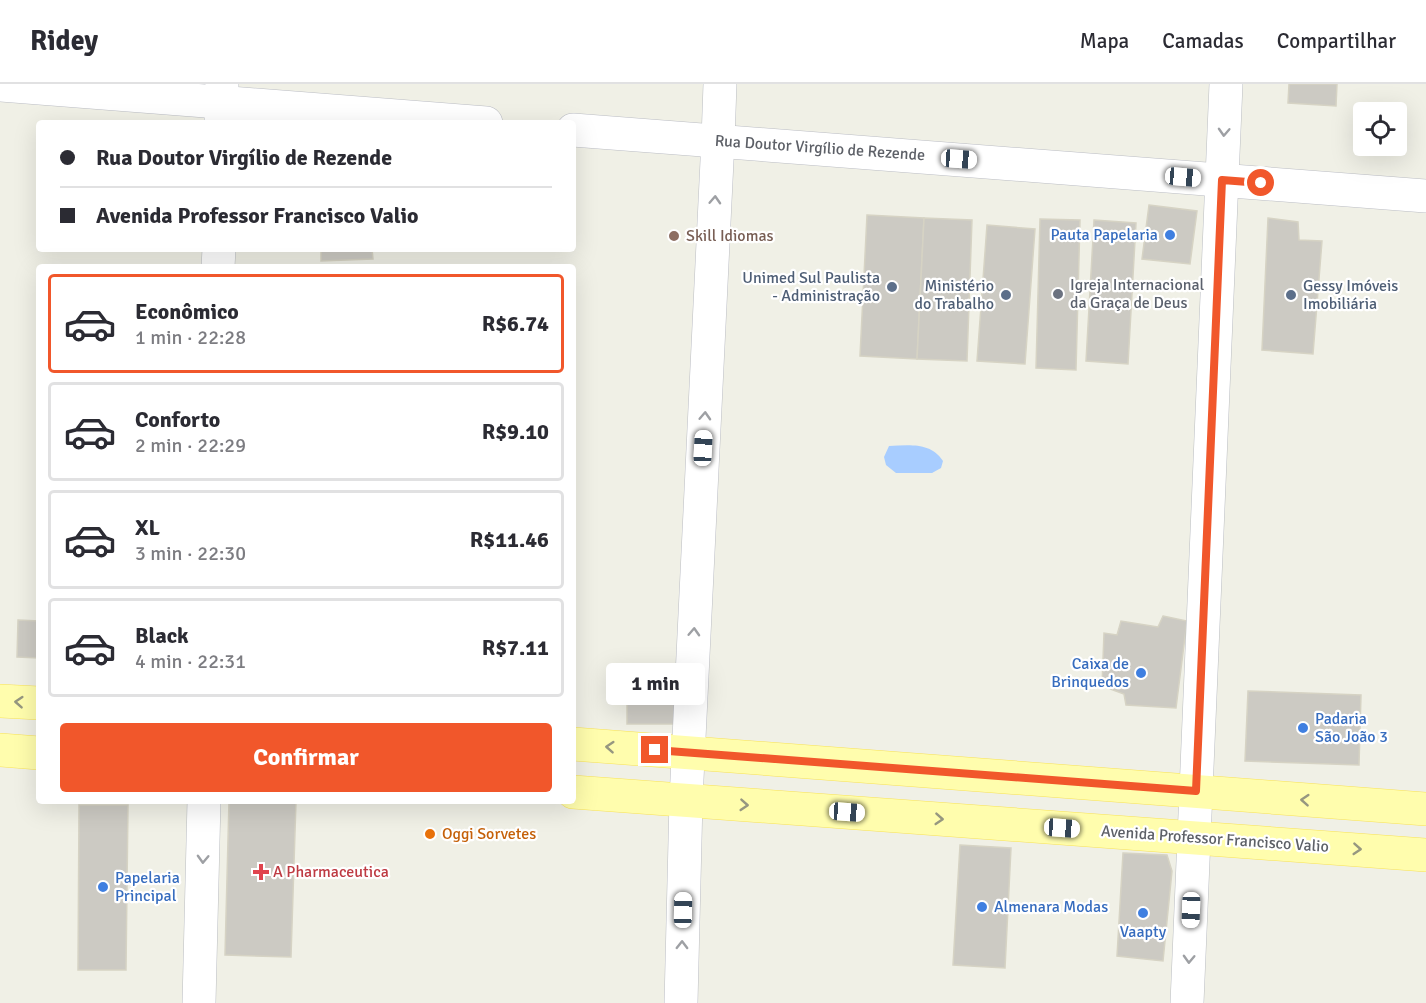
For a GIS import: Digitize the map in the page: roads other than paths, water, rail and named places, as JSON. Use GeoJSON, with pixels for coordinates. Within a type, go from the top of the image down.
{"type":"FeatureCollection","features":[{"type":"Feature","properties":{"kind":"main road"},"geometry":{"type":"LineString","coordinates":[[0,700],[36,704]]}},
{"type":"Feature","properties":{"kind":"main road"},"geometry":{"type":"LineString","coordinates":[[576,744],[1426,809]]}},
{"type":"Feature","properties":{"kind":"main road"},"geometry":{"type":"LineString","coordinates":[[0,750],[36,753]]}},
{"type":"Feature","properties":{"kind":"main road","name":"Avenida Professor Francisco Valio"},"geometry":{"type":"LineString","coordinates":[[576,792],[1426,855]]}},
{"type":"Feature","properties":{"kind":"street"},"geometry":{"type":"LineString","coordinates":[[681,1003],[686,800],[720,84]]}},
{"type":"Feature","properties":{"kind":"street"},"geometry":{"type":"LineString","coordinates":[[1187,1003],[1226,84]]}},
{"type":"Feature","properties":{"kind":"street"},"geometry":{"type":"LineString","coordinates":[[0,85],[446,120]]}},
{"type":"Feature","properties":{"kind":"street","name":"Rua Doutor Virgílio de Rezende"},"geometry":{"type":"LineString","coordinates":[[576,130],[1426,196]]}},
{"type":"Feature","properties":{"kind":"street"},"geometry":{"type":"LineString","coordinates":[[199,1003],[204,804]]}},
{"type":"Feature","properties":{"kind":"water"},"geometry":{"type":"Polygon","coordinates":[[[912,445],[932,450],[943,461],[941,468],[932,473],[896,473],[886,465],[884,457],[889,446],[912,445]]]}},
{"type":"Feature","properties":{"kind":"place","name":"Pauta Papelaria"},"geometry":{"type":"Point","coordinates":[1170,235]}},
{"type":"Feature","properties":{"kind":"place","name":"Skill Idiomas"},"geometry":{"type":"Point","coordinates":[674,236]}},
{"type":"Feature","properties":{"kind":"place","name":"Unimed Sul Paulista - Administração"},"geometry":{"type":"Point","coordinates":[892,287]}},
{"type":"Feature","properties":{"kind":"place","name":"Igreja Internacional da Graça de Deus"},"geometry":{"type":"Point","coordinates":[1058,294]}},
{"type":"Feature","properties":{"kind":"place","name":"Ministério do Trabalho"},"geometry":{"type":"Point","coordinates":[1006,295]}},
{"type":"Feature","properties":{"kind":"place","name":"Gessy Imóveis Imobiliária"},"geometry":{"type":"Point","coordinates":[1291,295]}},
{"type":"Feature","properties":{"kind":"place","name":"Caixa de Brinquedos"},"geometry":{"type":"Point","coordinates":[1141,673]}},
{"type":"Feature","properties":{"kind":"place","name":"Padaria São João 3"},"geometry":{"type":"Point","coordinates":[1303,728]}},
{"type":"Feature","properties":{"kind":"place","name":"Oggi Sorvetes"},"geometry":{"type":"Point","coordinates":[430,834]}},
{"type":"Feature","properties":{"kind":"place","name":"A Pharmaceutica"},"geometry":{"type":"Point","coordinates":[261,872]}},
{"type":"Feature","properties":{"kind":"place","name":"Papelaria Principal"},"geometry":{"type":"Point","coordinates":[103,887]}},
{"type":"Feature","properties":{"kind":"place","name":"Almenara Modas"},"geometry":{"type":"Point","coordinates":[982,907]}},
{"type":"Feature","properties":{"kind":"place","name":"Vaapty"},"geometry":{"type":"Point","coordinates":[1143,913]}}]}
